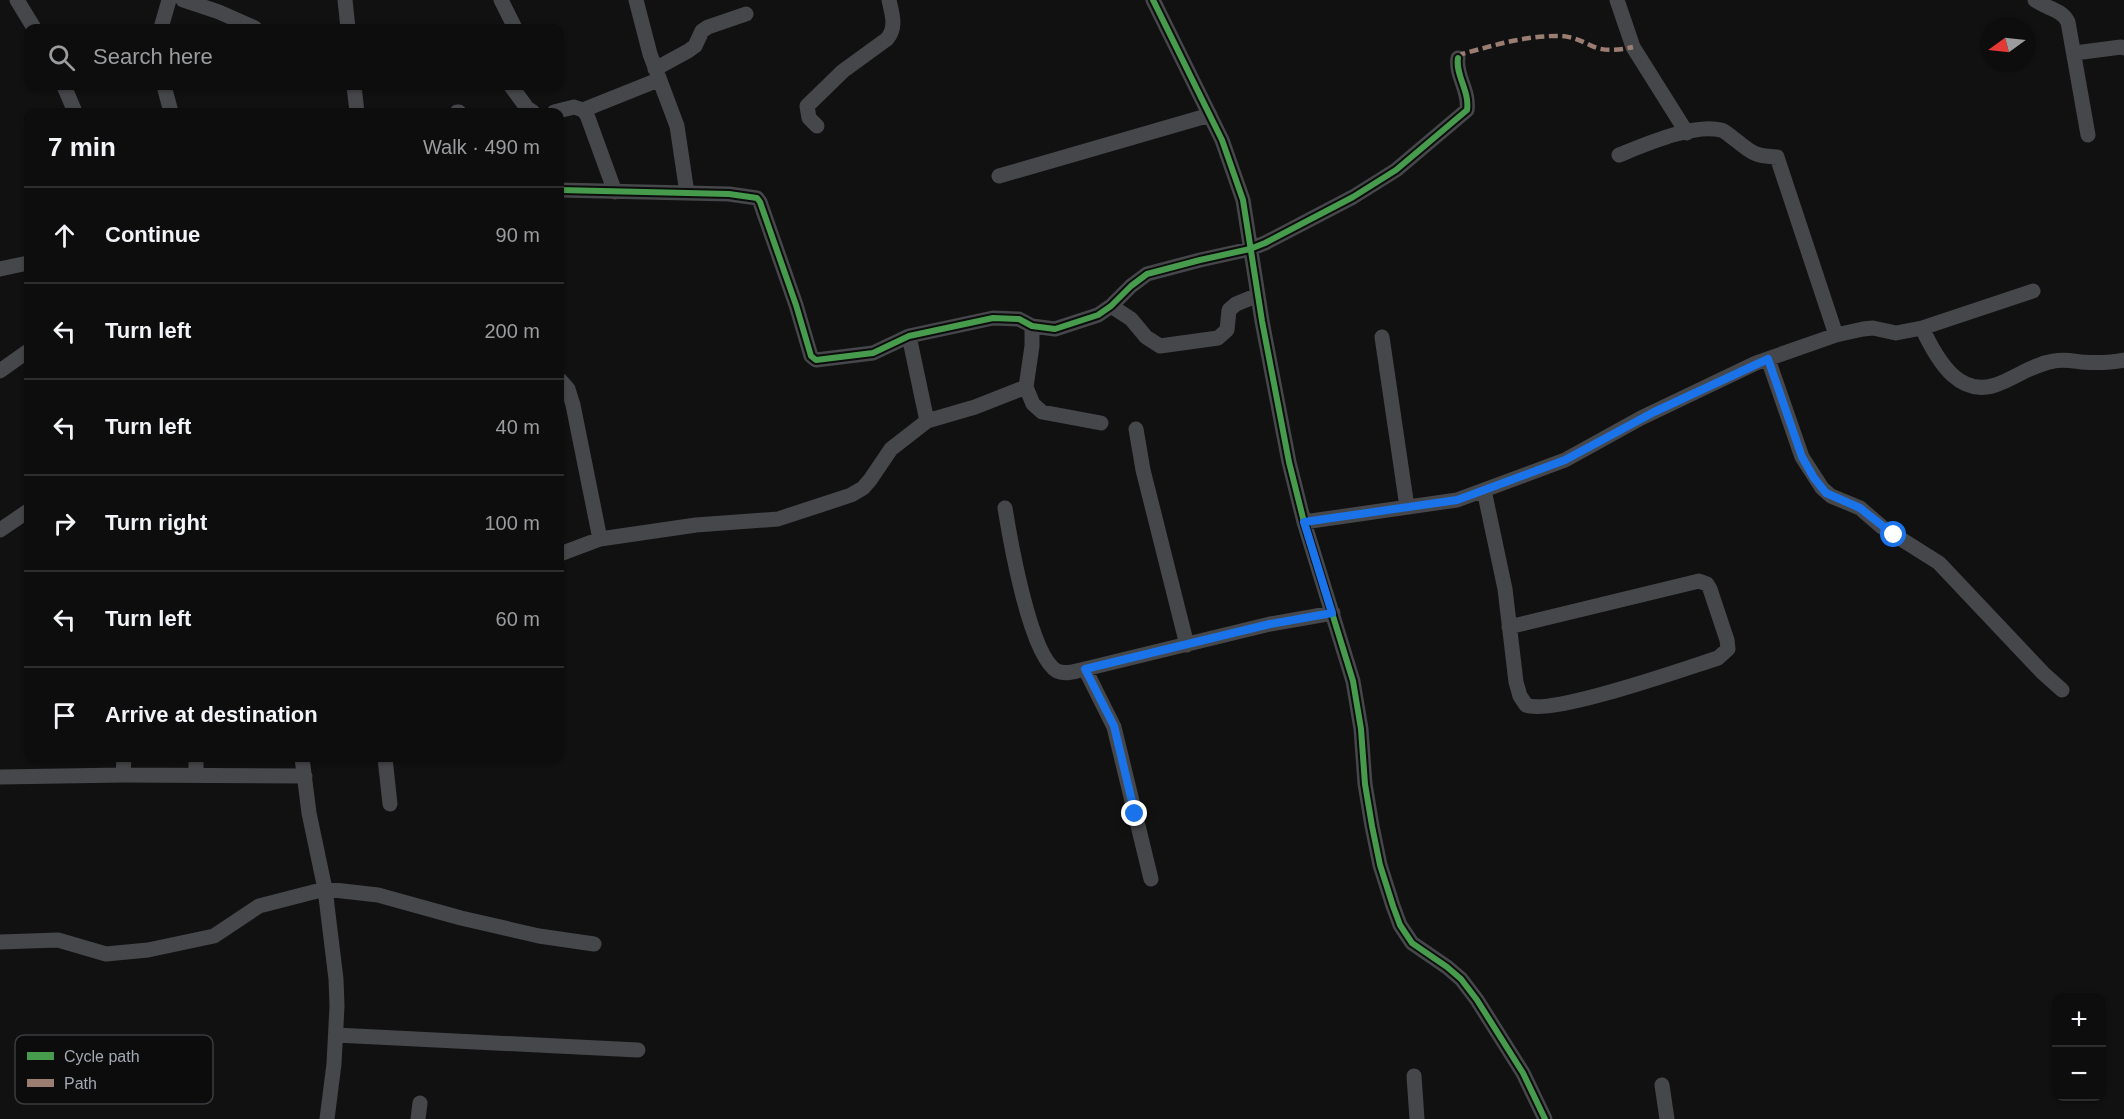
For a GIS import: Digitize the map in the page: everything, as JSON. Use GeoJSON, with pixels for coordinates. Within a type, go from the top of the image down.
{"type":"FeatureCollection","features":[{"type":"Feature","properties":{"kind":"street"},"geometry":{"type":"LineString","coordinates":[[17,0],[32,24]]}},
{"type":"Feature","properties":{"kind":"street"},"geometry":{"type":"LineString","coordinates":[[161,24],[169,0]]}},
{"type":"Feature","properties":{"kind":"street"},"geometry":{"type":"LineString","coordinates":[[183,0],[246,24]]}},
{"type":"Feature","properties":{"kind":"street"},"geometry":{"type":"LineString","coordinates":[[345,0],[348,24]]}},
{"type":"Feature","properties":{"kind":"street"},"geometry":{"type":"LineString","coordinates":[[501,0],[513,24]]}},
{"type":"Feature","properties":{"kind":"street"},"geometry":{"type":"LineString","coordinates":[[636,0],[657,74],[677,126],[687,193]]}},
{"type":"Feature","properties":{"kind":"street"},"geometry":{"type":"LineString","coordinates":[[817,126],[809,118],[807,106],[843,71],[892,33],[894,26],[889,0]]}},
{"type":"Feature","properties":{"kind":"street"},"geometry":{"type":"LineString","coordinates":[[1153,0],[1210,115],[1234,170],[1243,200],[1289,462],[1304,522],[1356,693],[1362,729],[1365,784],[1380,865],[1400,926],[1412,943],[1461,978],[1523,1073],[1545,1119]]}},
{"type":"Feature","properties":{"kind":"street"},"geometry":{"type":"LineString","coordinates":[[1617,0],[1633,47],[1687,133]]}},
{"type":"Feature","properties":{"kind":"street"},"geometry":{"type":"LineString","coordinates":[[2035,0],[2066,16],[2071,31],[2088,135]]}},
{"type":"Feature","properties":{"kind":"street"},"geometry":{"type":"LineString","coordinates":[[584,110],[657,74],[695,46],[702,31],[708,27],[746,14]]}},
{"type":"Feature","properties":{"kind":"street"},"geometry":{"type":"LineString","coordinates":[[2075,53],[2124,48]]}},
{"type":"Feature","properties":{"kind":"street"},"geometry":{"type":"LineString","coordinates":[[564,190],[729,194],[757,198],[796,304],[811,356],[816,360],[873,353],[909,336],[993,318],[1019,319],[1032,326],[1055,329],[1088,319],[1111,306],[1147,274],[1250,249],[1265,243],[1396,170],[1466,112],[1468,98],[1458,67],[1458,58]]}},
{"type":"Feature","properties":{"kind":"street"},"geometry":{"type":"LineString","coordinates":[[66,90],[73,108]]}},
{"type":"Feature","properties":{"kind":"street"},"geometry":{"type":"LineString","coordinates":[[165,90],[170,108]]}},
{"type":"Feature","properties":{"kind":"street"},"geometry":{"type":"LineString","coordinates":[[354,90],[357,108]]}},
{"type":"Feature","properties":{"kind":"street"},"geometry":{"type":"LineString","coordinates":[[514,90],[527,108]]}},
{"type":"Feature","properties":{"kind":"street"},"geometry":{"type":"LineString","coordinates":[[564,110],[574,107],[584,110],[615,192]]}},
{"type":"Feature","properties":{"kind":"street"},"geometry":{"type":"LineString","coordinates":[[999,176],[1210,115]]}},
{"type":"Feature","properties":{"kind":"street"},"geometry":{"type":"LineString","coordinates":[[1618,155],[1663,138],[1697,130],[1722,130],[1752,153],[1778,157],[1836,335]]}},
{"type":"Feature","properties":{"kind":"street"},"geometry":{"type":"LineString","coordinates":[[0,269],[24,267]]}},
{"type":"Feature","properties":{"kind":"street"},"geometry":{"type":"LineString","coordinates":[[1304,522],[1457,500],[1565,460],[1654,412],[1768,359],[1836,335],[1863,329],[1873,328],[1896,333],[1922,328],[2033,291]]}},
{"type":"Feature","properties":{"kind":"street"},"geometry":{"type":"LineString","coordinates":[[1111,306],[1131,319],[1146,337],[1160,346],[1218,338],[1227,330],[1229,310],[1236,304],[1258,295]]}},
{"type":"Feature","properties":{"kind":"street"},"geometry":{"type":"LineString","coordinates":[[1032,326],[1032,346],[1026,387],[1033,404],[1042,412],[1101,423]]}},
{"type":"Feature","properties":{"kind":"street"},"geometry":{"type":"LineString","coordinates":[[1922,328],[1941,361],[1959,381],[1971,387],[1984,389],[1992,387],[2028,368],[2056,360],[2101,362],[2124,360]]}},
{"type":"Feature","properties":{"kind":"street"},"geometry":{"type":"LineString","coordinates":[[909,336],[927,421]]}},
{"type":"Feature","properties":{"kind":"street"},"geometry":{"type":"LineString","coordinates":[[1382,337],[1407,507]]}},
{"type":"Feature","properties":{"kind":"street"},"geometry":{"type":"LineString","coordinates":[[0,371],[24,354]]}},
{"type":"Feature","properties":{"kind":"street"},"geometry":{"type":"LineString","coordinates":[[1768,359],[1802,457],[1822,488],[1831,496],[1860,508],[1882,527],[1939,563],[2061,690]]}},
{"type":"Feature","properties":{"kind":"street"},"geometry":{"type":"LineString","coordinates":[[564,385],[573,405],[600,539]]}},
{"type":"Feature","properties":{"kind":"street"},"geometry":{"type":"LineString","coordinates":[[564,552],[600,539],[696,525],[778,519],[851,495],[863,488],[870,480],[891,449],[927,421],[975,407],[1026,387]]}},
{"type":"Feature","properties":{"kind":"street"},"geometry":{"type":"LineString","coordinates":[[1136,429],[1143,470],[1187,645]]}},
{"type":"Feature","properties":{"kind":"street"},"geometry":{"type":"LineString","coordinates":[[1484,490],[1505,589],[1509,627],[1516,682],[1523,702],[1532,708],[1593,697],[1718,658],[1728,649],[1710,589],[1707,584],[1699,581],[1509,627]]}},
{"type":"Feature","properties":{"kind":"street"},"geometry":{"type":"LineString","coordinates":[[1005,508],[1015,567],[1028,617],[1040,646],[1057,671],[1085,669],[1270,624],[1332,613]]}},
{"type":"Feature","properties":{"kind":"street"},"geometry":{"type":"LineString","coordinates":[[0,530],[24,513]]}},
{"type":"Feature","properties":{"kind":"street"},"geometry":{"type":"LineString","coordinates":[[1085,669],[1114,726],[1151,879]]}},
{"type":"Feature","properties":{"kind":"street"},"geometry":{"type":"LineString","coordinates":[[123,775],[124,762]]}},
{"type":"Feature","properties":{"kind":"street"},"geometry":{"type":"LineString","coordinates":[[196,762],[196,775]]}},
{"type":"Feature","properties":{"kind":"street"},"geometry":{"type":"LineString","coordinates":[[303,762],[309,813],[325,890],[336,980],[336,1035],[327,1119]]}},
{"type":"Feature","properties":{"kind":"street"},"geometry":{"type":"LineString","coordinates":[[385,762],[390,804]]}},
{"type":"Feature","properties":{"kind":"street"},"geometry":{"type":"LineString","coordinates":[[0,777],[305,776]]}},
{"type":"Feature","properties":{"kind":"street"},"geometry":{"type":"LineString","coordinates":[[0,942],[58,940],[106,954],[148,950],[214,936],[259,906],[325,890],[378,895],[472,921],[539,936],[594,944]]}},
{"type":"Feature","properties":{"kind":"street"},"geometry":{"type":"LineString","coordinates":[[336,1035],[638,1050]]}},
{"type":"Feature","properties":{"kind":"street"},"geometry":{"type":"LineString","coordinates":[[1414,1076],[1417,1119]]}},
{"type":"Feature","properties":{"kind":"street"},"geometry":{"type":"LineString","coordinates":[[1662,1085],[1667,1119]]}},
{"type":"Feature","properties":{"kind":"marked path"},"geometry":{"type":"LineString","coordinates":[[1458,58],[1462,54],[1499,44],[1549,36],[1570,37],[1607,50],[1633,47]]}},
{"type":"Feature","properties":{"kind":"cycle path"},"geometry":{"type":"LineString","coordinates":[[1153,0],[1222,140],[1243,200],[1262,321],[1289,462],[1304,522],[1353,681],[1372,826],[1380,865],[1393,906],[1400,925],[1412,943],[1461,979],[1477,1000],[1523,1073],[1545,1119]]}},
{"type":"Feature","properties":{"kind":"cycle path"},"geometry":{"type":"LineString","coordinates":[[564,190],[729,194],[757,198],[796,305],[811,356],[816,360],[873,353],[909,336],[993,318],[1019,319],[1032,326],[1055,329],[1098,315],[1147,274],[1250,249],[1265,243],[1353,197],[1396,170],[1467,110],[1458,58]]}},
{"type":"Feature","properties":{"kind":"route"},"geometry":{"type":"LineString","coordinates":[[1135,814],[1114,726],[1085,669],[1270,624],[1332,613],[1304,522],[1457,500],[1585,451],[1641,418],[1768,359],[1806,467],[1826,493],[1860,508],[1894,535]]}}]}
